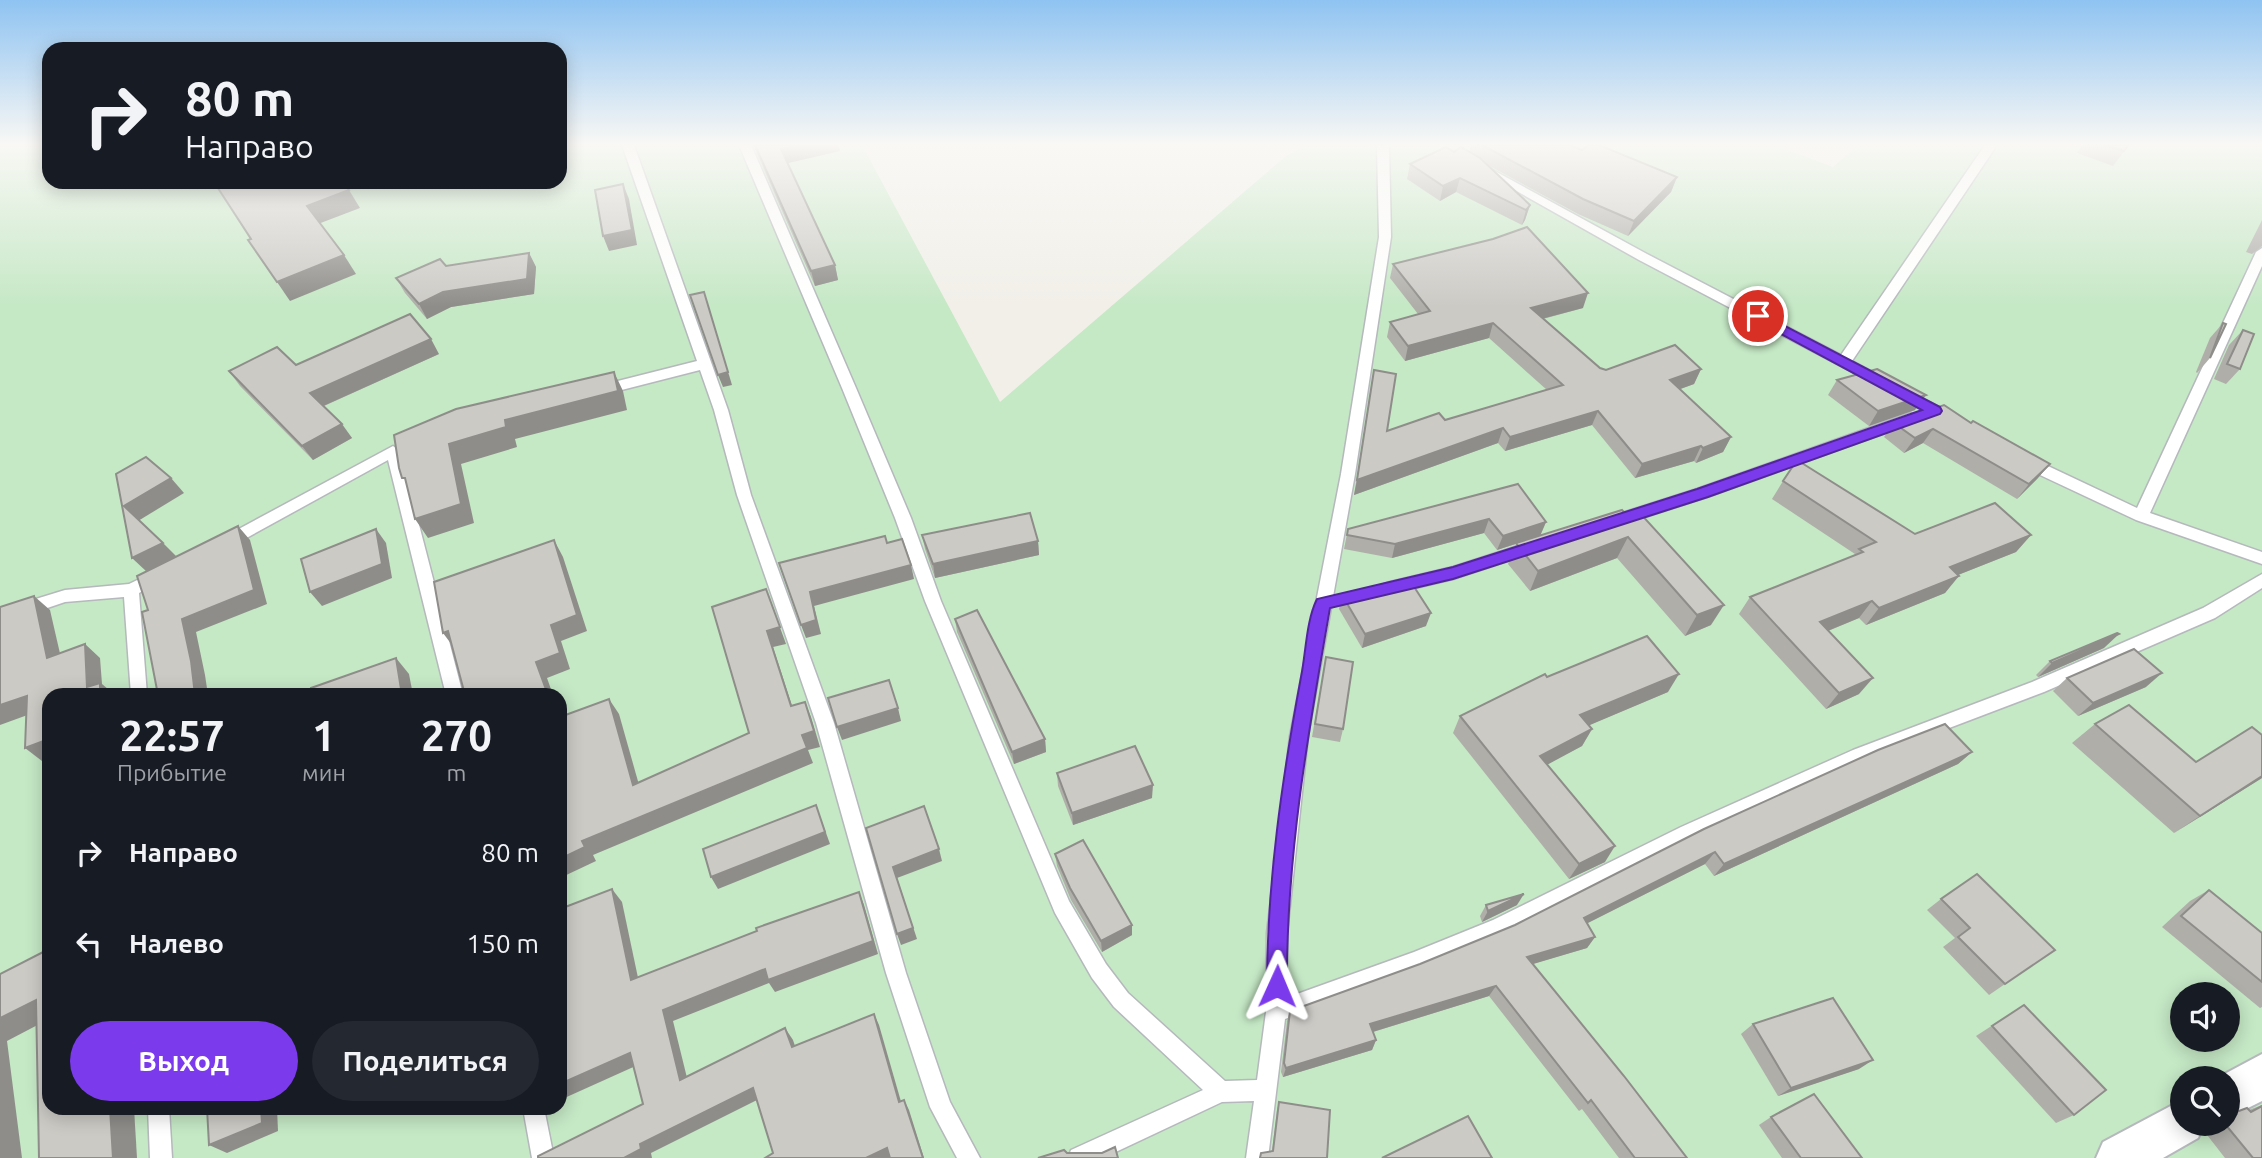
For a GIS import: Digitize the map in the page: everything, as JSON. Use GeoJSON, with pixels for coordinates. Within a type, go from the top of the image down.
{"type":"FeatureCollection","features":[{"type":"Feature","properties":{"kind":"street"},"geometry":{"type":"LineString","coordinates":[[2240,1089],[2262,1076]]}},
{"type":"Feature","properties":{"kind":"street"},"geometry":{"type":"LineString","coordinates":[[2119,1158],[2170,1129]]}},
{"type":"Feature","properties":{"kind":"lane"},"geometry":{"type":"LineString","coordinates":[[647,199],[738,464],[744,495],[825,723],[900,985],[942,1107],[969,1158]]}},
{"type":"Feature","properties":{"kind":"lane"},"geometry":{"type":"LineString","coordinates":[[768,199],[903,518],[933,601],[1062,907],[1099,971],[1121,1000],[1221,1092]]}},
{"type":"Feature","properties":{"kind":"lane"},"geometry":{"type":"LineString","coordinates":[[1257,1158],[1276,1012],[1277,933],[1299,736],[1330,602],[1385,237],[1384,199]]}},
{"type":"Feature","properties":{"kind":"lane"},"geometry":{"type":"LineString","coordinates":[[1537,199],[1969,430]]}},
{"type":"Feature","properties":{"kind":"lane"},"geometry":{"type":"LineString","coordinates":[[1844,362],[1954,199]]}},
{"type":"Feature","properties":{"kind":"lane"},"geometry":{"type":"LineString","coordinates":[[2141,516],[2262,252]]}},
{"type":"Feature","properties":{"kind":"lane"},"geometry":{"type":"LineString","coordinates":[[586,393],[705,364]]}},
{"type":"Feature","properties":{"kind":"lane"},"geometry":{"type":"LineString","coordinates":[[1589,529],[1702,493],[1935,411]]}},
{"type":"Feature","properties":{"kind":"lane"},"geometry":{"type":"LineString","coordinates":[[215,548],[398,449],[453,688]]}},
{"type":"Feature","properties":{"kind":"lane"},"geometry":{"type":"LineString","coordinates":[[2015,456],[2049,475],[2141,516],[2262,558]]}},
{"type":"Feature","properties":{"kind":"lane"},"geometry":{"type":"LineString","coordinates":[[1375,591],[1453,573],[1539,545]]}},
{"type":"Feature","properties":{"kind":"lane"},"geometry":{"type":"LineString","coordinates":[[0,617],[65,596],[131,590],[179,566]]}},
{"type":"Feature","properties":{"kind":"lane"},"geometry":{"type":"LineString","coordinates":[[1276,1012],[1414,962],[1500,927],[1687,833],[1859,755],[2038,687],[2209,613],[2262,580]]}},
{"type":"Feature","properties":{"kind":"lane"},"geometry":{"type":"LineString","coordinates":[[131,590],[138,688]]}},
{"type":"Feature","properties":{"kind":"lane"},"geometry":{"type":"LineString","coordinates":[[1079,1158],[1221,1092],[1266,1090]]}},
{"type":"Feature","properties":{"kind":"lane"},"geometry":{"type":"LineString","coordinates":[[159,1115],[161,1158]]}},
{"type":"Feature","properties":{"kind":"lane"},"geometry":{"type":"LineString","coordinates":[[535,1115],[542,1158]]}},
{"type":"Feature","properties":{"kind":"green space"},"geometry":{"type":"Polygon","coordinates":[[[0,199],[891,199],[1000,402],[1236,199],[2262,199],[2262,1158],[0,1158],[0,199]]]}},
{"type":"Feature","properties":{"kind":"building"},"geometry":{"type":"Polygon","coordinates":[[[225,199],[325,199],[307,206],[344,255],[277,282],[248,240],[251,239],[225,199]]]}},
{"type":"Feature","properties":{"kind":"building"},"geometry":{"type":"Polygon","coordinates":[[[597,199],[626,199],[632,230],[603,236],[597,199]]]}},
{"type":"Feature","properties":{"kind":"building"},"geometry":{"type":"Polygon","coordinates":[[[779,199],[804,199],[835,265],[811,271],[779,199]]]}},
{"type":"Feature","properties":{"kind":"building"},"geometry":{"type":"Polygon","coordinates":[[[1503,199],[1524,199],[1530,205],[1526,210],[1503,199]]]}},
{"type":"Feature","properties":{"kind":"building"},"geometry":{"type":"Polygon","coordinates":[[[1583,199],[1655,199],[1634,221],[1583,199]]]}},
{"type":"Feature","properties":{"kind":"building"},"geometry":{"type":"Polygon","coordinates":[[[1527,227],[1588,293],[1531,308],[1600,368],[1606,370],[1675,345],[1701,369],[1670,380],[1731,437],[1703,448],[1701,446],[1642,464],[1598,411],[1510,437],[1503,428],[1357,480],[1374,370],[1396,374],[1387,431],[1439,413],[1445,420],[1563,385],[1493,323],[1408,346],[1390,322],[1430,311],[1393,264],[1493,239],[1527,227]]]}},
{"type":"Feature","properties":{"kind":"building"},"geometry":{"type":"Polygon","coordinates":[[[529,253],[527,279],[443,292],[419,304],[396,278],[440,259],[446,266],[529,253]]]}},
{"type":"Feature","properties":{"kind":"building"},"geometry":{"type":"Polygon","coordinates":[[[704,292],[728,372],[718,375],[690,295],[704,292]]]}},
{"type":"Feature","properties":{"kind":"building"},"geometry":{"type":"Polygon","coordinates":[[[410,314],[431,339],[310,393],[342,424],[302,446],[229,371],[277,347],[296,365],[410,314]]]}},
{"type":"Feature","properties":{"kind":"building"},"geometry":{"type":"Polygon","coordinates":[[[2223,323],[2226,324],[2210,358],[2223,323]]]}},
{"type":"Feature","properties":{"kind":"building"},"geometry":{"type":"Polygon","coordinates":[[[2243,330],[2254,334],[2240,369],[2227,364],[2243,330]]]}},
{"type":"Feature","properties":{"kind":"building"},"geometry":{"type":"Polygon","coordinates":[[[1877,369],[1926,395],[1878,411],[1837,380],[1877,369]]]}},
{"type":"Feature","properties":{"kind":"building"},"geometry":{"type":"Polygon","coordinates":[[[614,372],[618,391],[505,420],[506,427],[449,444],[461,504],[415,519],[405,478],[402,478],[399,468],[394,435],[456,409],[614,372]]]}},
{"type":"Feature","properties":{"kind":"building"},"geometry":{"type":"Polygon","coordinates":[[[1944,405],[1971,423],[1973,421],[2050,464],[2029,484],[1933,429],[1915,438],[1894,423],[1944,405]]]}},
{"type":"Feature","properties":{"kind":"building"},"geometry":{"type":"Polygon","coordinates":[[[146,457],[171,478],[124,506],[163,543],[132,558],[116,474],[146,457]]]}},
{"type":"Feature","properties":{"kind":"building"},"geometry":{"type":"Polygon","coordinates":[[[1797,460],[1915,534],[1995,503],[2031,535],[1950,567],[1959,576],[1879,608],[1872,601],[1820,622],[1873,678],[1839,693],[1750,597],[1863,552],[1859,549],[1876,542],[1783,481],[1797,460]]]}},
{"type":"Feature","properties":{"kind":"building"},"geometry":{"type":"Polygon","coordinates":[[[1518,484],[1546,522],[1503,536],[1489,519],[1395,544],[1347,535],[1348,529],[1518,484]]]}},
{"type":"Feature","properties":{"kind":"building"},"geometry":{"type":"Polygon","coordinates":[[[1622,510],[1630,519],[1639,512],[1724,605],[1697,615],[1628,537],[1538,571],[1516,543],[1622,510]]]}},
{"type":"Feature","properties":{"kind":"building"},"geometry":{"type":"Polygon","coordinates":[[[1030,513],[1038,541],[933,564],[922,535],[1030,513]]]}},
{"type":"Feature","properties":{"kind":"building"},"geometry":{"type":"Polygon","coordinates":[[[238,526],[254,590],[182,619],[194,688],[157,688],[142,612],[148,610],[137,576],[238,526]]]}},
{"type":"Feature","properties":{"kind":"building"},"geometry":{"type":"Polygon","coordinates":[[[376,529],[382,564],[310,592],[301,559],[376,529]]]}},
{"type":"Feature","properties":{"kind":"building"},"geometry":{"type":"Polygon","coordinates":[[[885,536],[887,543],[902,539],[911,565],[810,592],[816,620],[801,625],[779,563],[885,536]]]}},
{"type":"Feature","properties":{"kind":"building"},"geometry":{"type":"Polygon","coordinates":[[[554,540],[577,615],[551,625],[560,653],[536,662],[545,688],[463,688],[448,631],[443,633],[434,582],[554,540]]]}},
{"type":"Feature","properties":{"kind":"building"},"geometry":{"type":"Polygon","coordinates":[[[1409,579],[1431,613],[1365,634],[1342,595],[1409,579]]]}},
{"type":"Feature","properties":{"kind":"building"},"geometry":{"type":"Polygon","coordinates":[[[766,589],[780,627],[767,631],[791,706],[805,702],[814,731],[802,735],[807,748],[582,841],[585,847],[567,856],[567,714],[609,699],[633,785],[749,733],[712,607],[766,589]]]}},
{"type":"Feature","properties":{"kind":"building"},"geometry":{"type":"Polygon","coordinates":[[[34,596],[47,658],[85,644],[87,687],[100,683],[100,688],[42,688],[42,742],[25,748],[27,696],[0,705],[0,607],[34,596]]]}},
{"type":"Feature","properties":{"kind":"building"},"geometry":{"type":"Polygon","coordinates":[[[977,610],[1045,739],[1012,752],[955,619],[977,610]]]}},
{"type":"Feature","properties":{"kind":"building"},"geometry":{"type":"Polygon","coordinates":[[[2119,634],[2052,663],[2050,661],[2119,634]]]}},
{"type":"Feature","properties":{"kind":"building"},"geometry":{"type":"Polygon","coordinates":[[[1647,636],[1679,674],[1580,715],[1592,729],[1540,756],[1615,846],[1579,864],[1460,716],[1545,674],[1547,677],[1647,636]]]}},
{"type":"Feature","properties":{"kind":"building"},"geometry":{"type":"Polygon","coordinates":[[[2134,649],[2162,673],[2093,703],[2067,678],[2134,649]]]}},
{"type":"Feature","properties":{"kind":"building"},"geometry":{"type":"Polygon","coordinates":[[[1326,657],[1353,662],[1343,729],[1315,724],[1326,657]]]}},
{"type":"Feature","properties":{"kind":"building"},"geometry":{"type":"Polygon","coordinates":[[[396,658],[401,688],[311,688],[396,658]]]}},
{"type":"Feature","properties":{"kind":"building"},"geometry":{"type":"Polygon","coordinates":[[[889,680],[898,708],[837,727],[828,698],[889,680]]]}},
{"type":"Feature","properties":{"kind":"building"},"geometry":{"type":"Polygon","coordinates":[[[2129,705],[2196,762],[2252,727],[2262,735],[2262,776],[2200,816],[2095,724],[2129,705]]]}},
{"type":"Feature","properties":{"kind":"building"},"geometry":{"type":"Polygon","coordinates":[[[1945,724],[1972,752],[1724,864],[1715,852],[1584,918],[1595,937],[1527,957],[1687,1158],[1635,1158],[1591,1100],[1588,1103],[1496,986],[1370,1024],[1376,1040],[1286,1068],[1284,1063],[1290,1011],[1420,964],[1515,925],[1704,829],[1878,750],[1945,724]]]}},
{"type":"Feature","properties":{"kind":"building"},"geometry":{"type":"Polygon","coordinates":[[[1135,746],[1153,785],[1072,813],[1057,773],[1135,746]]]}},
{"type":"Feature","properties":{"kind":"building"},"geometry":{"type":"Polygon","coordinates":[[[816,805],[825,832],[711,877],[703,849],[816,805]]]}},
{"type":"Feature","properties":{"kind":"building"},"geometry":{"type":"Polygon","coordinates":[[[924,806],[939,849],[893,867],[913,928],[897,934],[866,828],[924,806]]]}},
{"type":"Feature","properties":{"kind":"building"},"geometry":{"type":"Polygon","coordinates":[[[1083,840],[1132,925],[1101,941],[1070,888],[1055,854],[1083,840]]]}},
{"type":"Feature","properties":{"kind":"building"},"geometry":{"type":"Polygon","coordinates":[[[1977,874],[2055,950],[2005,984],[1958,937],[1970,928],[1941,899],[1977,874]]]}},
{"type":"Feature","properties":{"kind":"building"},"geometry":{"type":"Polygon","coordinates":[[[612,889],[631,980],[757,931],[756,928],[859,892],[873,941],[768,980],[765,969],[663,1010],[680,1080],[785,1028],[792,1047],[874,1014],[899,1102],[904,1100],[923,1158],[890,1158],[887,1148],[866,1158],[765,1158],[773,1153],[753,1088],[640,1144],[641,1149],[624,1158],[538,1158],[643,1104],[630,1053],[567,1081],[567,906],[612,889]]]}},
{"type":"Feature","properties":{"kind":"building"},"geometry":{"type":"Polygon","coordinates":[[[2209,890],[2262,933],[2262,982],[2181,916],[2209,890]]]}},
{"type":"Feature","properties":{"kind":"building"},"geometry":{"type":"Polygon","coordinates":[[[1524,894],[1488,911],[1486,905],[1524,894]]]}},
{"type":"Feature","properties":{"kind":"building"},"geometry":{"type":"Polygon","coordinates":[[[42,953],[42,1115],[110,1115],[113,1158],[39,1158],[36,1000],[0,1018],[0,974],[42,953]]]}},
{"type":"Feature","properties":{"kind":"building"},"geometry":{"type":"Polygon","coordinates":[[[1833,998],[1873,1060],[1791,1088],[1753,1024],[1833,998]]]}},
{"type":"Feature","properties":{"kind":"building"},"geometry":{"type":"Polygon","coordinates":[[[2024,1005],[2106,1090],[2074,1115],[1992,1026],[2024,1005]]]}},
{"type":"Feature","properties":{"kind":"building"},"geometry":{"type":"Polygon","coordinates":[[[1814,1094],[1862,1158],[1801,1158],[1771,1117],[1814,1094]]]}},
{"type":"Feature","properties":{"kind":"building"},"geometry":{"type":"Polygon","coordinates":[[[1279,1102],[1330,1110],[1327,1158],[1260,1158],[1261,1153],[1273,1151],[1279,1102]]]}},
{"type":"Feature","properties":{"kind":"building"},"geometry":{"type":"Polygon","coordinates":[[[2262,1106],[2262,1158],[2253,1158],[2235,1136],[2240,1136],[2240,1111],[2247,1108],[2251,1112],[2262,1106]]]}},
{"type":"Feature","properties":{"kind":"building"},"geometry":{"type":"Polygon","coordinates":[[[207,1115],[261,1115],[262,1123],[209,1145],[207,1115]]]}},
{"type":"Feature","properties":{"kind":"building"},"geometry":{"type":"Polygon","coordinates":[[[1468,1116],[1492,1158],[1382,1158],[1468,1116]]]}},
{"type":"Feature","properties":{"kind":"building"},"geometry":{"type":"Polygon","coordinates":[[[1115,1147],[1118,1158],[1038,1158],[1064,1150],[1067,1153],[1102,1153],[1115,1147]]]}},
{"type":"Feature","properties":{"kind":"route"},"geometry":{"type":"LineString","coordinates":[[1277,986],[1277,933],[1290,808],[1299,736],[1323,603],[1453,573],[1702,493],[1935,411],[1758,316]]}}]}
